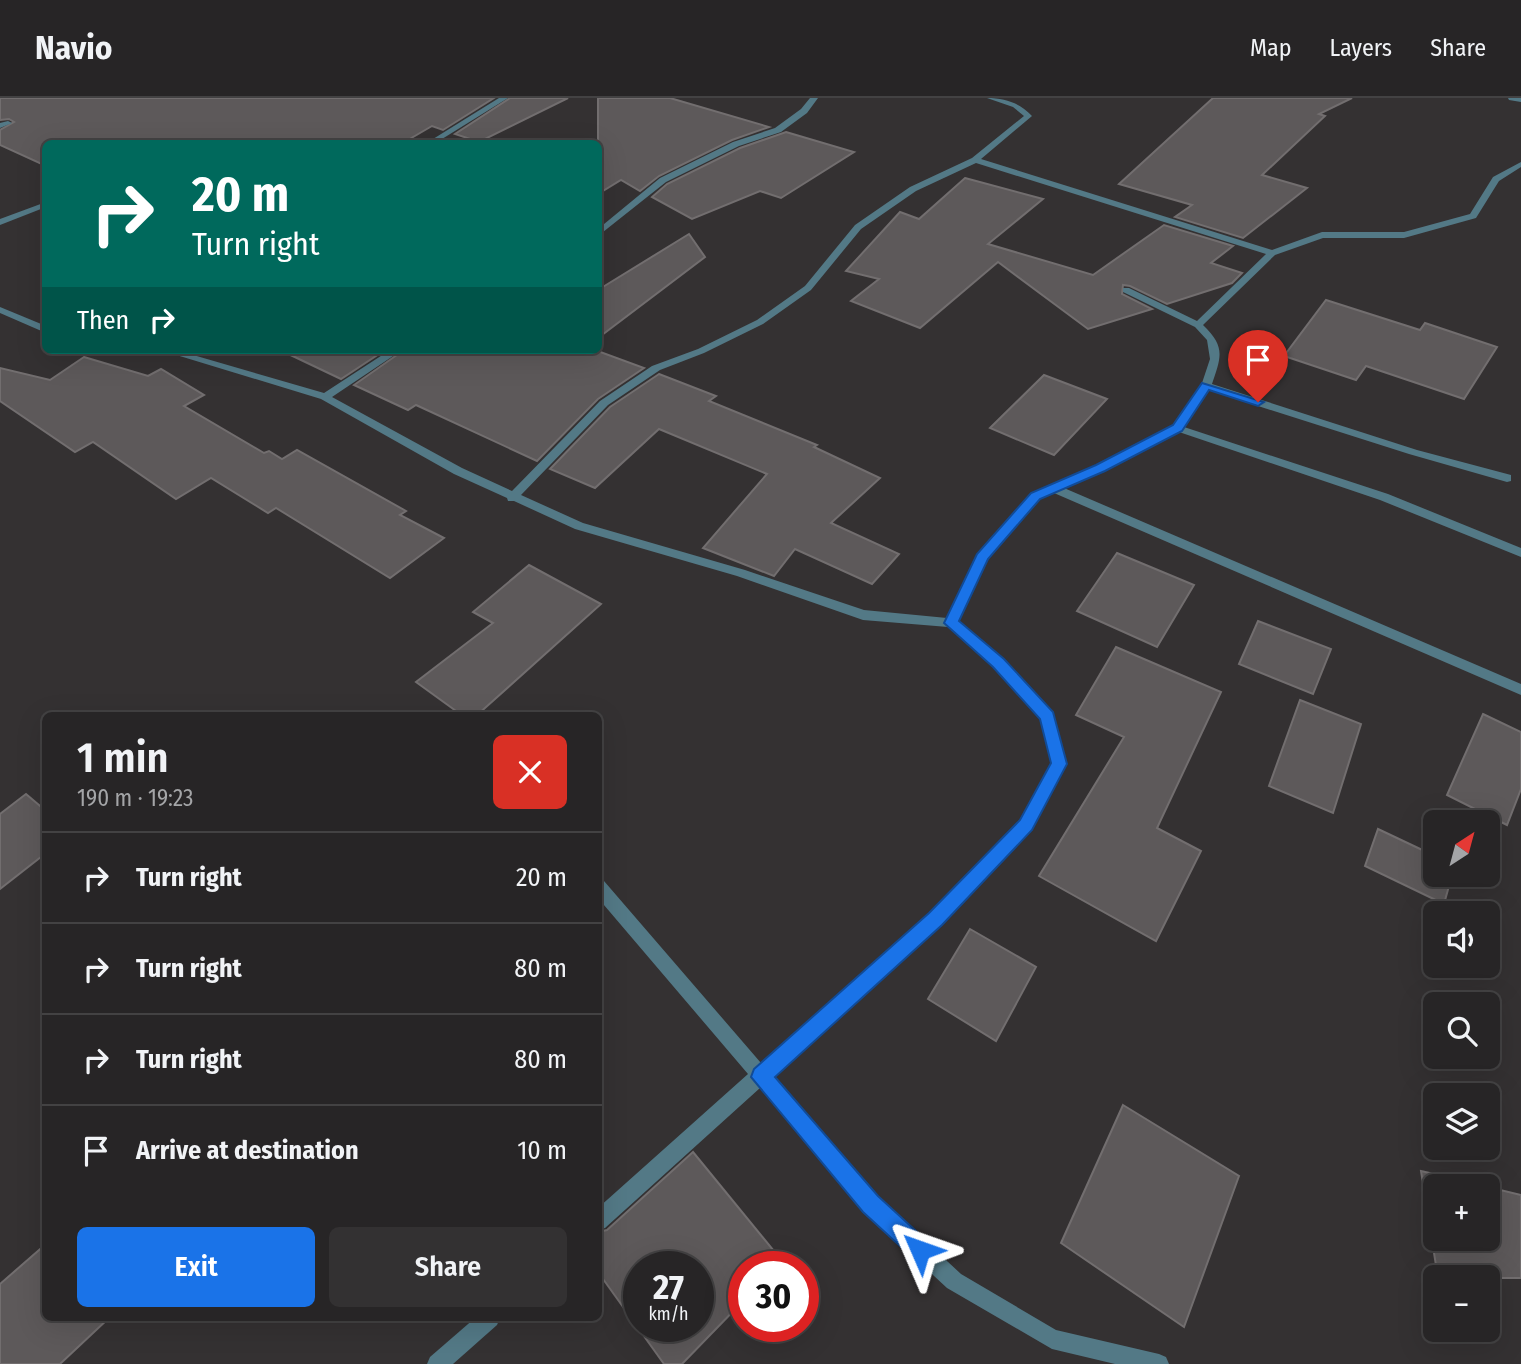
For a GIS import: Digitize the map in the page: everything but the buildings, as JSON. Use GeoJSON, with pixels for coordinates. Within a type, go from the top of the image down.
{"type":"FeatureCollection","features":[{"type":"Feature","properties":{"kind":"street"},"geometry":{"type":"LineString","coordinates":[[435,140],[503,98]]}},
{"type":"Feature","properties":{"kind":"street"},"geometry":{"type":"LineString","coordinates":[[602,231],[663,180],[736,145],[778,130],[804,111],[814,98]]}},
{"type":"Feature","properties":{"kind":"street"},"geometry":{"type":"LineString","coordinates":[[512,498],[604,403],[656,368],[701,351],[760,322],[808,288],[858,227],[914,189],[975,160],[1028,116],[1016,105],[992,98]]}},
{"type":"Feature","properties":{"kind":"street"},"geometry":{"type":"LineString","coordinates":[[1512,98],[1521,100]]}},
{"type":"Feature","properties":{"kind":"street"},"geometry":{"type":"LineString","coordinates":[[975,160],[1272,253]]}},
{"type":"Feature","properties":{"kind":"street"},"geometry":{"type":"LineString","coordinates":[[1198,325],[1272,253],[1322,235],[1404,235],[1473,216],[1496,179],[1521,164]]}},
{"type":"Feature","properties":{"kind":"street"},"geometry":{"type":"LineString","coordinates":[[0,222],[42,206]]}},
{"type":"Feature","properties":{"kind":"street"},"geometry":{"type":"LineString","coordinates":[[951,623],[982,557],[1036,496],[1178,428],[1206,386],[1215,359],[1212,339],[1198,325],[1126,290]]}},
{"type":"Feature","properties":{"kind":"street"},"geometry":{"type":"LineString","coordinates":[[0,310],[42,328]]}},
{"type":"Feature","properties":{"kind":"street"},"geometry":{"type":"LineString","coordinates":[[179,354],[325,397],[512,498],[579,526],[741,573],[863,615],[951,623],[999,663],[1048,717],[1059,764],[1026,825],[935,919],[602,1217]]}},
{"type":"Feature","properties":{"kind":"street"},"geometry":{"type":"LineString","coordinates":[[325,397],[391,354]]}},
{"type":"Feature","properties":{"kind":"street"},"geometry":{"type":"LineString","coordinates":[[1206,386],[1507,478]]}},
{"type":"Feature","properties":{"kind":"street"},"geometry":{"type":"LineString","coordinates":[[1178,428],[1384,497],[1521,553]]}},
{"type":"Feature","properties":{"kind":"street"},"geometry":{"type":"LineString","coordinates":[[1055,489],[1521,690]]}},
{"type":"Feature","properties":{"kind":"street"},"geometry":{"type":"LineString","coordinates":[[602,891],[871,1204],[954,1281],[1052,1339],[1159,1364]]}},
{"type":"Feature","properties":{"kind":"street"},"geometry":{"type":"LineString","coordinates":[[437,1364],[487,1321]]}},
{"type":"Feature","properties":{"kind":"route"},"geometry":{"type":"LineString","coordinates":[[920,1250],[871,1204],[761,1077],[935,919],[1026,825],[1059,764],[1048,717],[999,663],[951,623],[982,557],[1010,522],[1036,496],[1100,468],[1178,428],[1206,386],[1258,402]]}}]}
